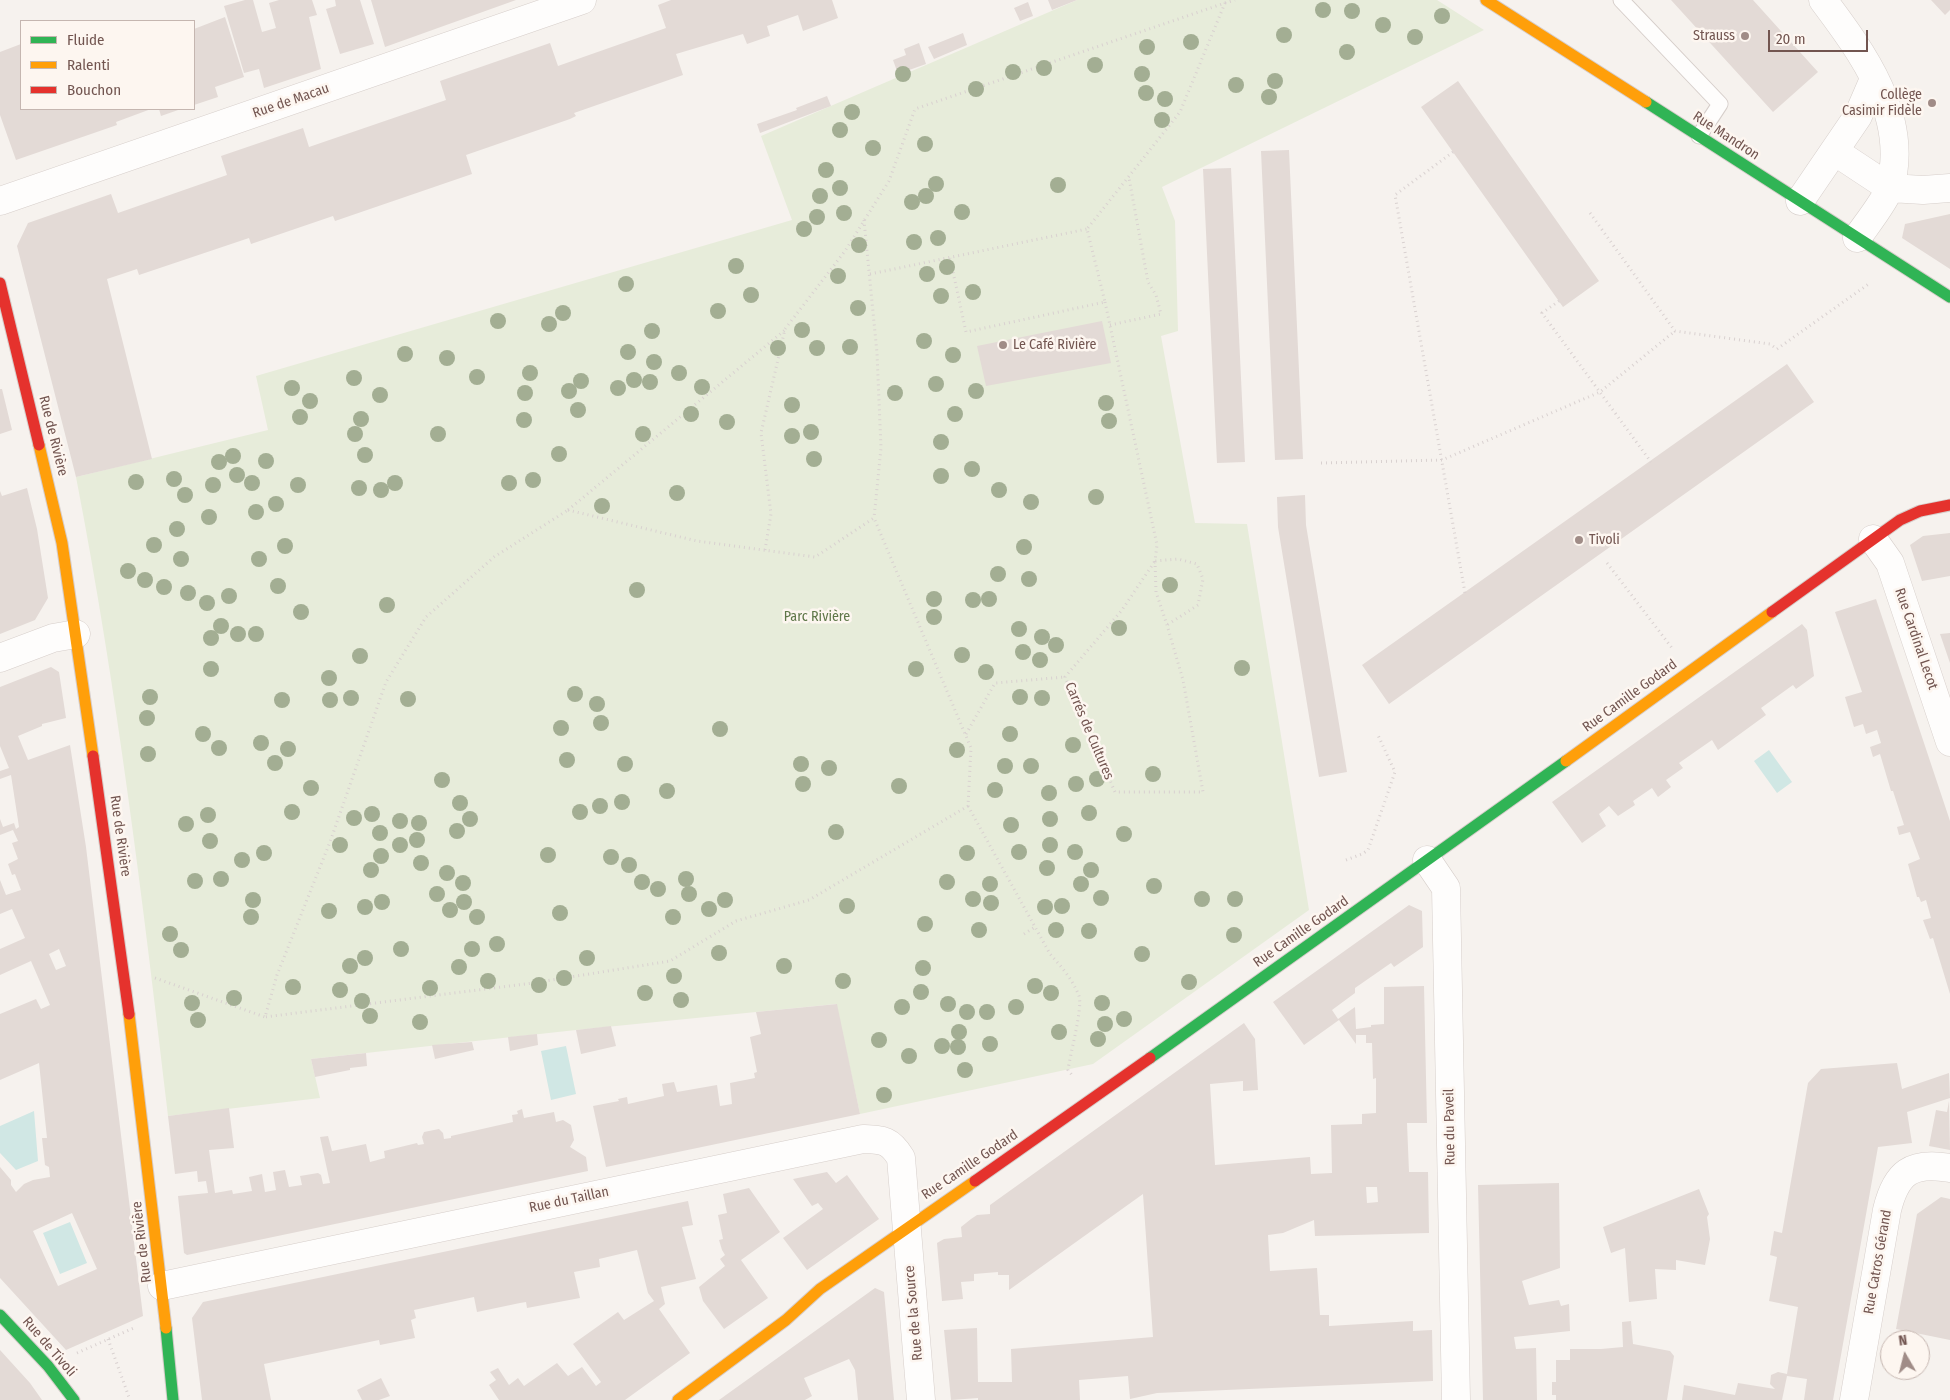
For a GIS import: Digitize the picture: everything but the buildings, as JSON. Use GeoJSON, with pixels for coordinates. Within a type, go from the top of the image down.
{"type":"FeatureCollection","features":[{"type":"Feature","properties":{"kind":"street","name":"Rue de Macau"},"geometry":{"type":"LineString","coordinates":[[0,201],[582,0]]}},
{"type":"Feature","properties":{"kind":"street","name":"Rue Mandron"},"geometry":{"type":"LineString","coordinates":[[1486,0],[1950,298]]}},
{"type":"Feature","properties":{"kind":"street"},"geometry":{"type":"LineString","coordinates":[[1823,0],[1854,42],[1874,79],[1890,117],[1896,152],[1890,188],[1857,238]]}},
{"type":"Feature","properties":{"kind":"street"},"geometry":{"type":"LineString","coordinates":[[1800,201],[1858,116],[1874,79]]}},
{"type":"Feature","properties":{"kind":"street"},"geometry":{"type":"LineString","coordinates":[[1834,151],[1890,188],[1923,190],[1950,188]]}},
{"type":"Feature","properties":{"kind":"street","name":"Rue de Rivière"},"geometry":{"type":"LineString","coordinates":[[0,283],[62,543],[126,981],[162,1286],[173,1400]]}},
{"type":"Feature","properties":{"kind":"street","name":"Rue Camille Godard"},"geometry":{"type":"LineString","coordinates":[[678,1400],[786,1320],[820,1290],[907,1227],[1090,1100],[1427,860],[1873,539],[1910,515],[1950,505]]}},
{"type":"Feature","properties":{"kind":"street","name":"Rue Cardinal Lecot"},"geometry":{"type":"LineString","coordinates":[[1873,539],[1890,563],[1950,742]]}},
{"type":"Feature","properties":{"kind":"street"},"geometry":{"type":"LineString","coordinates":[[0,658],[53,638],[76,634]]}},
{"type":"Feature","properties":{"kind":"street","name":"Rue du Paveil"},"geometry":{"type":"LineString","coordinates":[[1427,860],[1446,888],[1456,1400]]}},
{"type":"Feature","properties":{"kind":"street","name":"Rue du Taillan"},"geometry":{"type":"LineString","coordinates":[[162,1286],[863,1139],[883,1140],[894,1146],[901,1158],[907,1227]]}},
{"type":"Feature","properties":{"kind":"street","name":"Rue Catros Gérand"},"geometry":{"type":"LineString","coordinates":[[1854,1400],[1890,1196],[1896,1182],[1907,1172],[1921,1167],[1950,1168]]}},
{"type":"Feature","properties":{"kind":"street","name":"Rue de la Source"},"geometry":{"type":"LineString","coordinates":[[907,1227],[921,1400]]}},
{"type":"Feature","properties":{"kind":"street","name":"Rue de Tivoli"},"geometry":{"type":"LineString","coordinates":[[0,1315],[48,1366],[74,1400]]}},
{"type":"Feature","properties":{"kind":"lane"},"geometry":{"type":"LineString","coordinates":[[1622,0],[1720,104],[1699,136]]}},
{"type":"Feature","properties":{"kind":"path"},"geometry":{"type":"LineString","coordinates":[[265,1018],[276,975],[330,842],[386,682],[426,617],[494,557],[568,510],[785,330],[845,251],[889,181],[915,110],[1235,0]]}},
{"type":"Feature","properties":{"kind":"path"},"geometry":{"type":"LineString","coordinates":[[870,274],[1087,229],[1180,112],[1225,3]]}},
{"type":"Feature","properties":{"kind":"path"},"geometry":{"type":"LineString","coordinates":[[1453,152],[1395,195],[1465,593]]}},
{"type":"Feature","properties":{"kind":"path"},"geometry":{"type":"LineString","coordinates":[[1110,325],[1160,314],[1156,295],[1148,282],[1129,177]]}},
{"type":"Feature","properties":{"kind":"path"},"geometry":{"type":"LineString","coordinates":[[1590,212],[1675,331],[1770,344],[1778,349],[1878,278]]}},
{"type":"Feature","properties":{"kind":"path"},"geometry":{"type":"LineString","coordinates":[[864,220],[877,354],[881,448],[874,518],[971,748],[968,806],[1050,954],[1066,973],[1080,998],[1068,1070]]}},
{"type":"Feature","properties":{"kind":"path"},"geometry":{"type":"LineString","coordinates":[[1087,229],[1110,325],[1157,545],[1155,561],[1178,559],[1197,564],[1203,579],[1198,605],[1167,625]]}},
{"type":"Feature","properties":{"kind":"path"},"geometry":{"type":"LineString","coordinates":[[950,258],[966,332],[1104,302]]}},
{"type":"Feature","properties":{"kind":"path"},"geometry":{"type":"LineString","coordinates":[[1559,301],[1542,312],[1651,462]]}},
{"type":"Feature","properties":{"kind":"path"},"geometry":{"type":"LineString","coordinates":[[765,550],[771,514],[761,434],[785,330]]}},
{"type":"Feature","properties":{"kind":"path"},"geometry":{"type":"LineString","coordinates":[[1321,463],[1442,460],[1600,392],[1675,331]]}},
{"type":"Feature","properties":{"kind":"path"},"geometry":{"type":"LineString","coordinates":[[568,510],[697,541],[815,557],[874,518]]}},
{"type":"Feature","properties":{"kind":"path","name":"Carrés de Cultures"},"geometry":{"type":"LineString","coordinates":[[1155,561],[1156,592],[1183,680],[1203,792],[1114,792],[1065,677],[1122,610],[1155,561]]}},
{"type":"Feature","properties":{"kind":"path"},"geometry":{"type":"LineString","coordinates":[[1607,563],[1667,643],[1694,668]]}},
{"type":"Feature","properties":{"kind":"path"},"geometry":{"type":"LineString","coordinates":[[965,735],[995,683],[1065,677]]}},
{"type":"Feature","properties":{"kind":"path"},"geometry":{"type":"LineString","coordinates":[[1346,860],[1368,850],[1395,772],[1377,733]]}},
{"type":"Feature","properties":{"kind":"path"},"geometry":{"type":"LineString","coordinates":[[152,976],[265,1018],[533,983],[670,961],[736,921],[809,900],[968,806]]}},
{"type":"Feature","properties":{"kind":"path"},"geometry":{"type":"LineString","coordinates":[[1024,934],[1035,927]]}},
{"type":"Feature","properties":{"kind":"path"},"geometry":{"type":"LineString","coordinates":[[108,1339],[130,1400]]}},
{"type":"Feature","properties":{"kind":"green space","name":"Parc Rivière"},"geometry":{"type":"Polygon","coordinates":[[[1077,0],[1437,0],[1484,30],[1162,187],[1175,221],[1178,331],[1161,336],[1195,523],[1247,524],[1309,910],[1093,1064],[860,1114],[836,1004],[311,1059],[320,1098],[168,1116],[139,875],[117,715],[76,477],[268,430],[256,376],[792,220],[761,136],[1077,0]]]}},
{"type":"Feature","properties":{"kind":"water"},"geometry":{"type":"Polygon","coordinates":[[[1769,750],[1792,782],[1777,793],[1754,761],[1769,750]]]}},
{"type":"Feature","properties":{"kind":"water"},"geometry":{"type":"Polygon","coordinates":[[[566,1046],[576,1094],[551,1100],[541,1051],[566,1046]]]}},
{"type":"Feature","properties":{"kind":"water"},"geometry":{"type":"Polygon","coordinates":[[[34,1111],[38,1161],[16,1170],[0,1153],[0,1126],[34,1111]]]}},
{"type":"Feature","properties":{"kind":"water"},"geometry":{"type":"Polygon","coordinates":[[[70,1222],[87,1263],[60,1274],[43,1233],[70,1222]]]}},
{"type":"Feature","properties":{"kind":"traffic: fast"},"geometry":{"type":"LineString","coordinates":[[1646,102],[1950,297]]}},
{"type":"Feature","properties":{"kind":"traffic: fast"},"geometry":{"type":"LineString","coordinates":[[1150,1058],[1566,761]]}},
{"type":"Feature","properties":{"kind":"traffic: fast"},"geometry":{"type":"LineString","coordinates":[[0,1315],[48,1366],[74,1400]]}},
{"type":"Feature","properties":{"kind":"traffic: fast"},"geometry":{"type":"LineString","coordinates":[[166,1328],[173,1400]]}},
{"type":"Feature","properties":{"kind":"traffic: slow"},"geometry":{"type":"LineString","coordinates":[[1486,0],[1646,102]]}},
{"type":"Feature","properties":{"kind":"traffic: slow"},"geometry":{"type":"LineString","coordinates":[[39,445],[62,543],[93,756]]}},
{"type":"Feature","properties":{"kind":"traffic: slow"},"geometry":{"type":"LineString","coordinates":[[1566,761],[1772,612]]}},
{"type":"Feature","properties":{"kind":"traffic: slow"},"geometry":{"type":"LineString","coordinates":[[129,1014],[166,1328]]}},
{"type":"Feature","properties":{"kind":"traffic: slow"},"geometry":{"type":"LineString","coordinates":[[678,1400],[786,1320],[820,1289],[975,1181]]}},
{"type":"Feature","properties":{"kind":"traffic: jam"},"geometry":{"type":"LineString","coordinates":[[0,283],[39,445]]}},
{"type":"Feature","properties":{"kind":"traffic: jam"},"geometry":{"type":"LineString","coordinates":[[1772,612],[1900,520],[1920,511],[1950,505]]}},
{"type":"Feature","properties":{"kind":"traffic: jam"},"geometry":{"type":"LineString","coordinates":[[93,756],[129,1014]]}},
{"type":"Feature","properties":{"kind":"traffic: jam"},"geometry":{"type":"LineString","coordinates":[[975,1181],[1150,1058]]}},
{"type":"Feature","properties":{"kind":"place","name":"Strauss"},"geometry":{"type":"Point","coordinates":[1745,36]}},
{"type":"Feature","properties":{"kind":"place","name":"Collège Casimir Fidèle"},"geometry":{"type":"Point","coordinates":[1932,103]}},
{"type":"Feature","properties":{"kind":"place","name":"Le Café Rivière"},"geometry":{"type":"Point","coordinates":[1003,345]}},
{"type":"Feature","properties":{"kind":"place","name":"Tivoli"},"geometry":{"type":"Point","coordinates":[1579,540]}}]}
